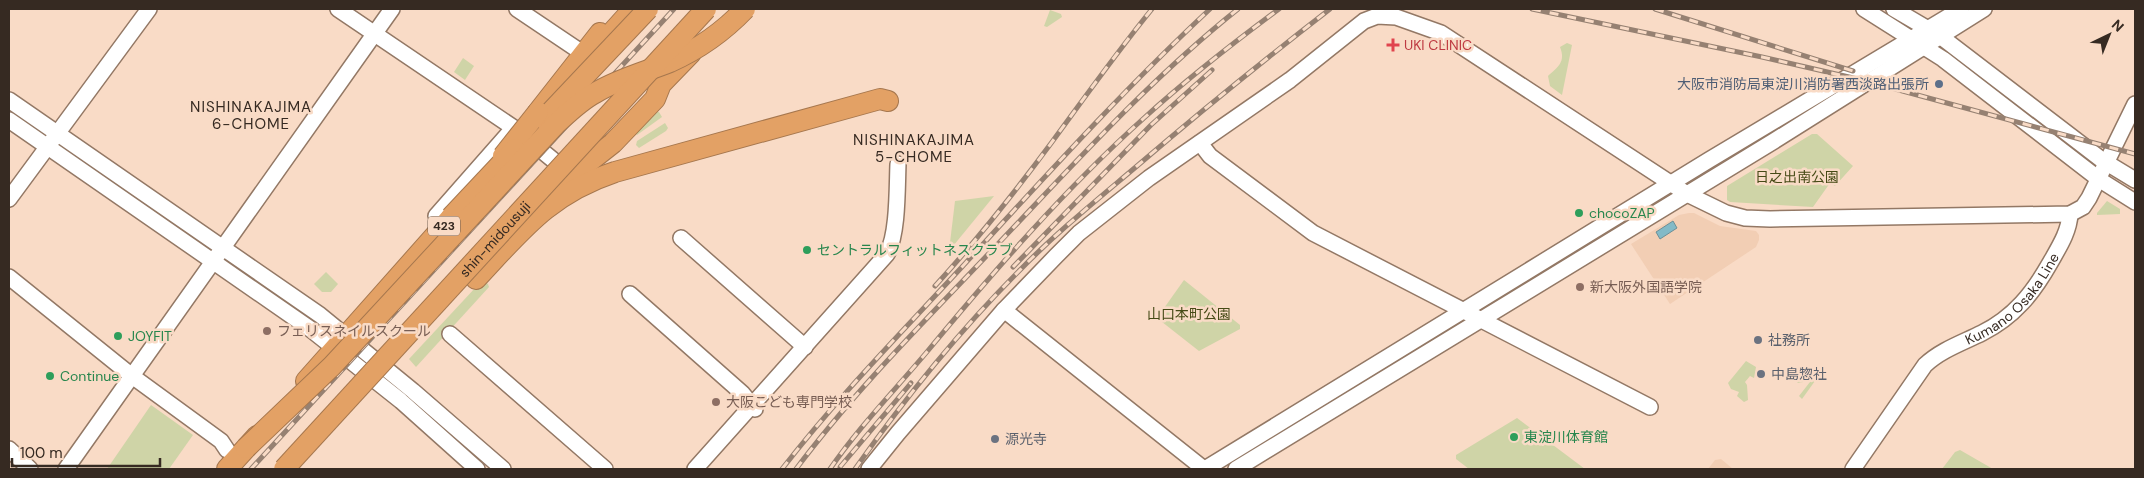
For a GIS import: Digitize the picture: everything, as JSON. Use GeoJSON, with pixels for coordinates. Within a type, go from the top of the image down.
{"type":"FeatureCollection","features":[{"type":"Feature","properties":{"kind":"highway"},"geometry":{"type":"LineString","coordinates":[[484,182],[620,9]]}},
{"type":"Feature","properties":{"kind":"highway","name":"423"},"geometry":{"type":"LineString","coordinates":[[231,459],[340,342],[519,132],[633,9]]}},
{"type":"Feature","properties":{"kind":"highway","name":"423"},"geometry":{"type":"LineString","coordinates":[[231,459],[484,182],[648,9]]}},
{"type":"Feature","properties":{"kind":"highway","name":"shin-midousuji"},"geometry":{"type":"LineString","coordinates":[[284,469],[706,9]]}},
{"type":"Feature","properties":{"kind":"highway"},"geometry":{"type":"LineString","coordinates":[[284,469],[475,263],[494,248],[541,199],[599,155],[619,136],[654,99],[661,84],[731,9]]}},
{"type":"Feature","properties":{"kind":"highway"},"geometry":{"type":"LineString","coordinates":[[231,459],[332,366],[572,109],[595,92],[678,58],[704,44],[723,30],[744,9]]}},
{"type":"Feature","properties":{"kind":"highway"},"geometry":{"type":"LineString","coordinates":[[416,325],[448,305],[529,223],[565,194],[579,186],[615,172],[868,101],[880,99],[888,101]]}},
{"type":"Feature","properties":{"kind":"street"},"geometry":{"type":"LineString","coordinates":[[9,199],[149,9]]}},
{"type":"Feature","properties":{"kind":"street"},"geometry":{"type":"LineString","coordinates":[[338,9],[519,132],[572,175]]}},
{"type":"Feature","properties":{"kind":"street"},"geometry":{"type":"LineString","coordinates":[[66,469],[392,9]]}},
{"type":"Feature","properties":{"kind":"street"},"geometry":{"type":"LineString","coordinates":[[517,9],[578,50]]}},
{"type":"Feature","properties":{"kind":"street"},"geometry":{"type":"LineString","coordinates":[[1864,9],[1925,47],[2100,180],[2135,202]]}},
{"type":"Feature","properties":{"kind":"street"},"geometry":{"type":"LineString","coordinates":[[1894,9],[1940,36],[2082,146],[2107,164],[2135,180]]}},
{"type":"Feature","properties":{"kind":"street"},"geometry":{"type":"LineString","coordinates":[[1004,310],[1205,469],[1909,38],[1961,9]]}},
{"type":"Feature","properties":{"kind":"street"},"geometry":{"type":"LineString","coordinates":[[1236,469],[1687,194],[1984,9]]}},
{"type":"Feature","properties":{"kind":"street"},"geometry":{"type":"LineString","coordinates":[[870,469],[1004,310],[1079,233],[1148,178],[1290,80],[1364,21],[1378,16],[1407,20],[1441,33],[1687,194],[1726,213],[1745,218],[1770,220],[2070,214],[2083,207],[2100,180],[2135,104]]}},
{"type":"Feature","properties":{"kind":"street"},"geometry":{"type":"LineString","coordinates":[[9,100],[223,248],[376,371],[503,469]]}},
{"type":"Feature","properties":{"kind":"street"},"geometry":{"type":"LineString","coordinates":[[9,120],[309,328],[340,342]]}},
{"type":"Feature","properties":{"kind":"street"},"geometry":{"type":"LineString","coordinates":[[436,216],[519,132]]}},
{"type":"Feature","properties":{"kind":"street"},"geometry":{"type":"LineString","coordinates":[[2082,146],[2107,146],[2119,138]]}},
{"type":"Feature","properties":{"kind":"street"},"geometry":{"type":"LineString","coordinates":[[1200,143],[1210,156],[1306,229],[1650,407]]}},
{"type":"Feature","properties":{"kind":"street"},"geometry":{"type":"LineString","coordinates":[[696,469],[754,407],[888,252],[896,214],[898,164]]}},
{"type":"Feature","properties":{"kind":"street","name":"Kumano Osaka Line"},"geometry":{"type":"LineString","coordinates":[[1853,469],[1925,365],[1938,354],[2002,322],[2028,296],[2044,274],[2064,237],[2070,214]]}},
{"type":"Feature","properties":{"kind":"street"},"geometry":{"type":"LineString","coordinates":[[681,238],[805,347]]}},
{"type":"Feature","properties":{"kind":"street"},"geometry":{"type":"LineString","coordinates":[[9,277],[132,376],[221,441],[231,459]]}},
{"type":"Feature","properties":{"kind":"street"},"geometry":{"type":"LineString","coordinates":[[630,294],[742,393],[754,407]]}},
{"type":"Feature","properties":{"kind":"street"},"geometry":{"type":"LineString","coordinates":[[450,334],[605,469]]}},
{"type":"Feature","properties":{"kind":"street"},"geometry":{"type":"LineString","coordinates":[[376,371],[400,401],[477,469]]}},
{"type":"Feature","properties":{"kind":"street"},"geometry":{"type":"LineString","coordinates":[[9,449],[30,469]]}},
{"type":"Feature","properties":{"kind":"shaded area"},"geometry":{"type":"Polygon","coordinates":[[[1694,213],[1720,226],[1756,231],[1759,235],[1759,240],[1756,247],[1670,304],[1631,244],[1679,215],[1694,213]]]}},
{"type":"Feature","properties":{"kind":"shaded area"},"geometry":{"type":"Polygon","coordinates":[[[1721,459],[1733,469],[1708,469],[1715,460],[1721,459]]]}},
{"type":"Feature","properties":{"kind":"green space"},"geometry":{"type":"Polygon","coordinates":[[[1050,10],[1061,14],[1062,17],[1047,27],[1044,26],[1050,10]]]}},
{"type":"Feature","properties":{"kind":"green space"},"geometry":{"type":"Polygon","coordinates":[[[1567,43],[1572,45],[1562,95],[1550,86],[1548,76],[1560,64],[1562,52],[1560,47],[1567,43]]]}},
{"type":"Feature","properties":{"kind":"green space"},"geometry":{"type":"Polygon","coordinates":[[[463,58],[474,66],[465,80],[454,72],[463,58]]]}},
{"type":"Feature","properties":{"kind":"green space"},"geometry":{"type":"Polygon","coordinates":[[[656,112],[659,112],[662,117],[637,135],[636,134],[656,112]]]}},
{"type":"Feature","properties":{"kind":"green space"},"geometry":{"type":"Polygon","coordinates":[[[665,123],[668,128],[666,131],[639,148],[636,145],[637,141],[665,123]]]}},
{"type":"Feature","properties":{"kind":"green space","name":"日之出南公園"},"geometry":{"type":"Polygon","coordinates":[[[1812,134],[1817,134],[1853,166],[1835,186],[1830,183],[1813,207],[1730,202],[1727,200],[1727,186],[1812,134]]]}},
{"type":"Feature","properties":{"kind":"green space"},"geometry":{"type":"Polygon","coordinates":[[[72,154],[199,241],[199,242],[198,242],[72,154]]]}},
{"type":"Feature","properties":{"kind":"green space"},"geometry":{"type":"Polygon","coordinates":[[[994,196],[949,251],[955,201],[994,196]]]}},
{"type":"Feature","properties":{"kind":"green space"},"geometry":{"type":"Polygon","coordinates":[[[2107,201],[2120,209],[2120,214],[2097,215],[2107,201]]]}},
{"type":"Feature","properties":{"kind":"green space"},"geometry":{"type":"Polygon","coordinates":[[[236,266],[311,318],[235,268],[236,266]]]}},
{"type":"Feature","properties":{"kind":"green space"},"geometry":{"type":"Polygon","coordinates":[[[326,272],[338,284],[331,292],[322,292],[314,284],[326,272]]]}},
{"type":"Feature","properties":{"kind":"green space","name":"山口本町公園"},"geometry":{"type":"Polygon","coordinates":[[[1184,280],[1240,325],[1240,329],[1199,351],[1157,318],[1184,280]]]}},
{"type":"Feature","properties":{"kind":"green space"},"geometry":{"type":"Polygon","coordinates":[[[485,282],[489,287],[416,367],[409,359],[476,287],[485,282]]]}},
{"type":"Feature","properties":{"kind":"green space"},"geometry":{"type":"Polygon","coordinates":[[[1746,361],[1756,367],[1754,378],[1750,376],[1745,382],[1748,400],[1744,402],[1737,396],[1739,392],[1731,389],[1728,383],[1746,361]]]}},
{"type":"Feature","properties":{"kind":"green space"},"geometry":{"type":"Polygon","coordinates":[[[1811,368],[1813,370],[1803,382],[1797,383],[1806,370],[1811,368]]]}},
{"type":"Feature","properties":{"kind":"green space"},"geometry":{"type":"Polygon","coordinates":[[[1817,373],[1820,374],[1802,399],[1799,396],[1817,373]]]}},
{"type":"Feature","properties":{"kind":"green space"},"geometry":{"type":"Polygon","coordinates":[[[151,405],[193,435],[169,469],[107,469],[151,405]]]}},
{"type":"Feature","properties":{"kind":"green space","name":"東淀川体育館"},"geometry":{"type":"Polygon","coordinates":[[[1517,418],[1585,469],[1469,469],[1456,459],[1456,455],[1517,418]]]}},
{"type":"Feature","properties":{"kind":"green space"},"geometry":{"type":"Polygon","coordinates":[[[1960,450],[1993,469],[1942,469],[1955,452],[1960,450]]]}},
{"type":"Feature","properties":{"kind":"water"},"geometry":{"type":"Polygon","coordinates":[[[1673,221],[1677,228],[1660,239],[1656,232],[1673,221]]]}},
{"type":"Feature","properties":{"kind":"railway"},"geometry":{"type":"LineString","coordinates":[[251,469],[674,9]]}},
{"type":"Feature","properties":{"kind":"railway"},"geometry":{"type":"LineString","coordinates":[[935,286],[1010,197],[1152,9]]}},
{"type":"Feature","properties":{"kind":"railway"},"geometry":{"type":"LineString","coordinates":[[782,469],[847,392],[1052,169],[1145,72],[1210,9]]}},
{"type":"Feature","properties":{"kind":"railway"},"geometry":{"type":"LineString","coordinates":[[796,469],[819,439],[892,355],[1083,154],[1174,64],[1238,9]]}},
{"type":"Feature","properties":{"kind":"railway"},"geometry":{"type":"LineString","coordinates":[[830,469],[864,424],[978,292],[1031,231],[1086,173],[1177,89],[1279,9]]}},
{"type":"Feature","properties":{"kind":"railway"},"geometry":{"type":"LineString","coordinates":[[855,469],[893,416],[934,365],[998,292],[1035,255],[1184,126],[1330,9]]}},
{"type":"Feature","properties":{"kind":"railway"},"geometry":{"type":"LineString","coordinates":[[1532,9],[1862,80],[2135,154]]}},
{"type":"Feature","properties":{"kind":"railway"},"geometry":{"type":"LineString","coordinates":[[1655,9],[1853,71]]}},
{"type":"Feature","properties":{"kind":"railway"},"geometry":{"type":"LineString","coordinates":[[1013,267],[1151,125],[1212,70]]}},
{"type":"Feature","properties":{"kind":"railway"},"geometry":{"type":"LineString","coordinates":[[840,467],[911,383]]}},
{"type":"Feature","properties":{"kind":"place","name":"UKI CLINIC"},"geometry":{"type":"Point","coordinates":[1393,45]}},
{"type":"Feature","properties":{"kind":"place","name":"大阪市消防局東淀川消防署西淡路出張所"},"geometry":{"type":"Point","coordinates":[1939,84]}},
{"type":"Feature","properties":{"kind":"place","name":"chocoZAP"},"geometry":{"type":"Point","coordinates":[1579,213]}},
{"type":"Feature","properties":{"kind":"place","name":"セントラルフィットネスクラブ"},"geometry":{"type":"Point","coordinates":[807,250]}},
{"type":"Feature","properties":{"kind":"place","name":"新大阪外国語学院"},"geometry":{"type":"Point","coordinates":[1580,287]}},
{"type":"Feature","properties":{"kind":"place","name":"フェリスネイルスクール"},"geometry":{"type":"Point","coordinates":[267,331]}},
{"type":"Feature","properties":{"kind":"place","name":"JOYFIT"},"geometry":{"type":"Point","coordinates":[118,336]}},
{"type":"Feature","properties":{"kind":"place","name":"社務所"},"geometry":{"type":"Point","coordinates":[1758,340]}},
{"type":"Feature","properties":{"kind":"place","name":"中島惣社"},"geometry":{"type":"Point","coordinates":[1761,374]}},
{"type":"Feature","properties":{"kind":"place","name":"Continue"},"geometry":{"type":"Point","coordinates":[50,376]}},
{"type":"Feature","properties":{"kind":"place","name":"大阪こども専門学校"},"geometry":{"type":"Point","coordinates":[716,402]}},
{"type":"Feature","properties":{"kind":"place","name":"東淀川体育館"},"geometry":{"type":"Point","coordinates":[1514,437]}},
{"type":"Feature","properties":{"kind":"place","name":"源光寺"},"geometry":{"type":"Point","coordinates":[995,439]}},
{"type":"Feature","properties":{"kind":"district","name":"NISHINAKAJIMA 6-CHOME"},"geometry":{"type":"Point","coordinates":[251,116]}},
{"type":"Feature","properties":{"kind":"district","name":"NISHINAKAJIMA 5-CHOME"},"geometry":{"type":"Point","coordinates":[914,148]}}]}
